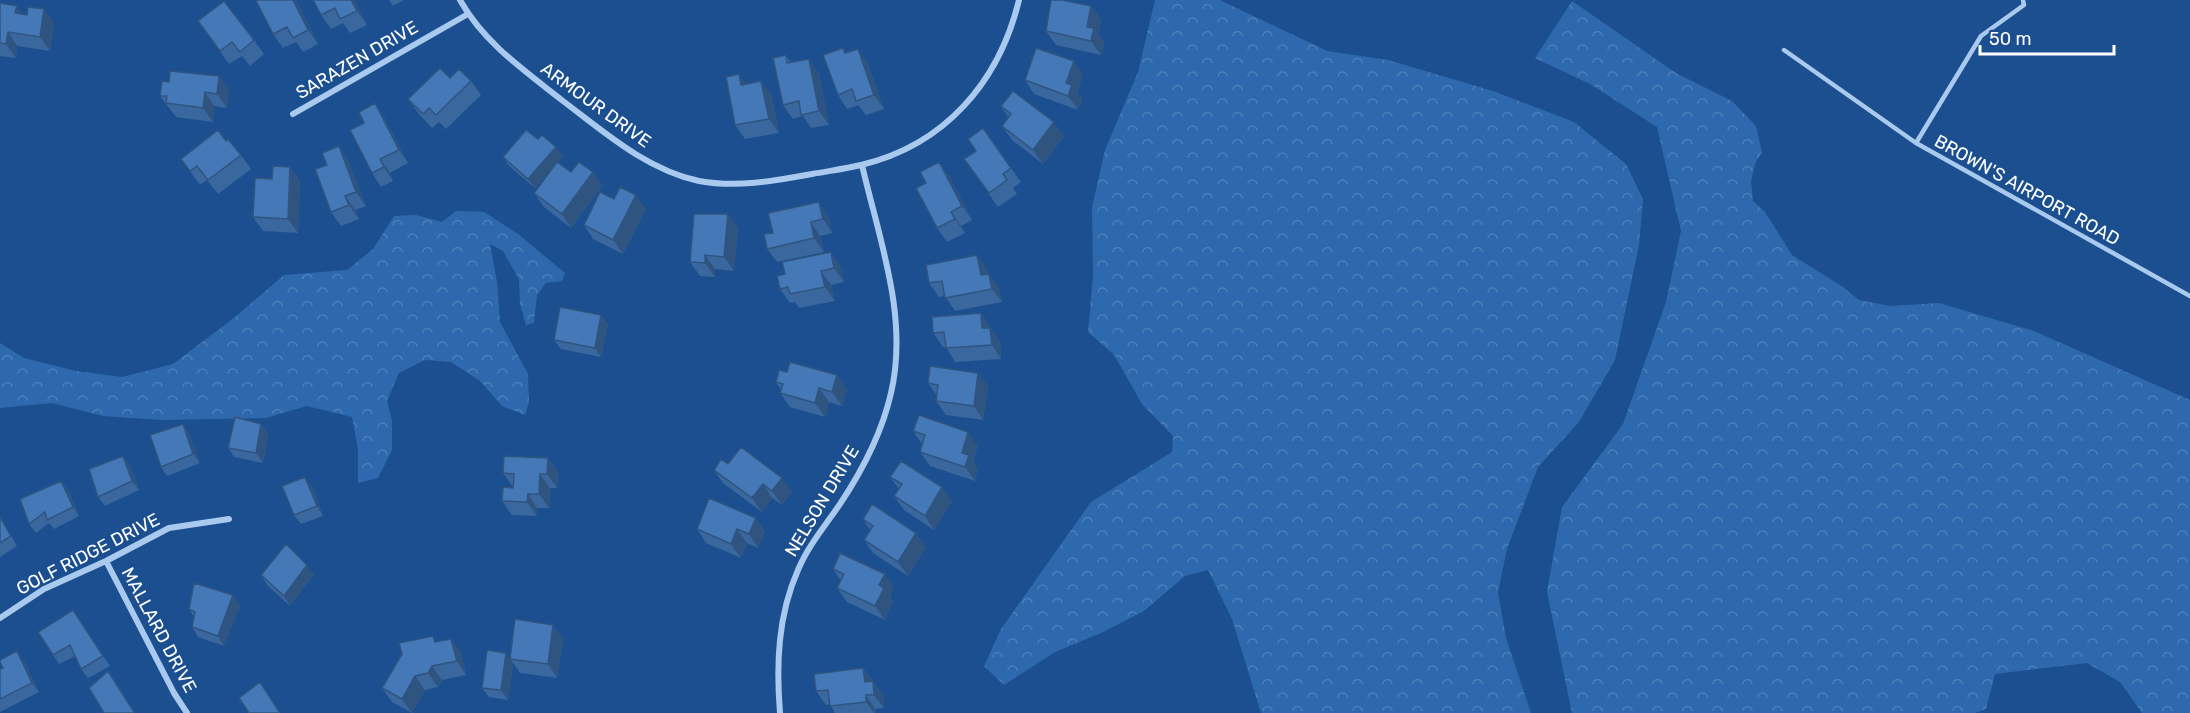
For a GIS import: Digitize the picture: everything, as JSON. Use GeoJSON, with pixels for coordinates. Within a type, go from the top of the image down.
{"type":"FeatureCollection","features":[{"type":"Feature","properties":{"kind":"street","name":"ARMOUR DRIVE"},"geometry":{"type":"LineString","coordinates":[[460,0],[468,14],[490,41],[516,64],[629,150],[660,168],[698,180],[737,184],[760,183],[862,165],[920,140],[974,97],[996,64],[1011,29],[1018,0]]}},
{"type":"Feature","properties":{"kind":"street","name":"SARAZEN DRIVE"},"geometry":{"type":"LineString","coordinates":[[293,114],[468,14]]}},
{"type":"Feature","properties":{"kind":"street","name":"NELSON DRIVE"},"geometry":{"type":"LineString","coordinates":[[780,713],[779,641],[788,594],[810,547],[853,484],[877,436],[885,416],[895,372],[897,350],[895,304],[862,165]]}},
{"type":"Feature","properties":{"kind":"street","name":"GOLF RIDGE DRIVE"},"geometry":{"type":"LineString","coordinates":[[0,618],[44,589],[106,561],[169,528],[229,519]]}},
{"type":"Feature","properties":{"kind":"street","name":"MALLARD DRIVE"},"geometry":{"type":"LineString","coordinates":[[106,561],[174,693],[187,713]]}},
{"type":"Feature","properties":{"kind":"lane","name":"BROWN'S AIRPORT ROAD"},"geometry":{"type":"LineString","coordinates":[[2023,0],[2024,4],[1981,36],[1916,144],[2190,296]]}},
{"type":"Feature","properties":{"kind":"lane"},"geometry":{"type":"LineString","coordinates":[[1784,50],[1916,144]]}},
{"type":"Feature","properties":{"kind":"green space"},"geometry":{"type":"Polygon","coordinates":[[[1155,0],[1220,0],[1327,51],[1388,60],[1493,91],[1574,122],[1626,164],[1643,199],[1639,245],[1615,360],[1579,422],[1538,467],[1507,549],[1498,592],[1506,638],[1531,713],[1261,713],[1232,619],[1208,570],[1185,576],[1144,611],[1101,633],[1055,652],[1004,685],[984,666],[1001,629],[1091,502],[1172,452],[1173,436],[1142,404],[1114,355],[1088,332],[1093,276],[1092,207],[1105,150],[1138,72],[1155,0]]]}},
{"type":"Feature","properties":{"kind":"green space"},"geometry":{"type":"Polygon","coordinates":[[[1572,1],[1676,73],[1732,101],[1756,126],[1762,152],[1755,164],[1751,181],[1753,201],[1765,212],[1792,255],[1843,287],[1859,300],[1890,306],[1939,303],[2034,331],[2190,400],[2190,713],[2142,713],[2120,682],[2087,663],[1995,674],[1986,709],[1975,713],[1572,713],[1547,592],[1562,507],[1623,424],[1666,302],[1681,231],[1657,127],[1590,84],[1535,58],[1572,1]]]}},
{"type":"Feature","properties":{"kind":"green space"},"geometry":{"type":"Polygon","coordinates":[[[456,211],[484,212],[518,234],[565,273],[562,281],[546,283],[537,295],[534,323],[526,325],[520,304],[519,279],[503,251],[490,244],[497,282],[500,322],[528,374],[529,402],[525,415],[502,406],[480,381],[451,362],[425,360],[399,373],[387,401],[392,421],[392,450],[378,478],[358,483],[358,449],[352,417],[307,406],[266,418],[161,420],[103,416],[52,403],[0,408],[0,343],[24,358],[76,371],[122,377],[173,364],[235,317],[284,275],[347,270],[373,249],[394,216],[416,215],[442,222],[456,211]]]}},
{"type":"Feature","properties":{"kind":"building"},"geometry":{"type":"Polygon","coordinates":[[[293,0],[308,30],[293,38],[287,27],[273,34],[256,1],[293,0]]]}},
{"type":"Feature","properties":{"kind":"building"},"geometry":{"type":"Polygon","coordinates":[[[313,0],[351,0],[357,11],[340,19],[335,8],[321,15],[313,0]]]}},
{"type":"Feature","properties":{"kind":"building"},"geometry":{"type":"Polygon","coordinates":[[[1051,0],[1091,6],[1087,27],[1094,28],[1091,41],[1046,31],[1051,0]]]}},
{"type":"Feature","properties":{"kind":"building"},"geometry":{"type":"Polygon","coordinates":[[[224,1],[254,40],[240,52],[232,42],[220,51],[198,21],[224,1]]]}},
{"type":"Feature","properties":{"kind":"building"},"geometry":{"type":"Polygon","coordinates":[[[0,3],[17,6],[15,13],[27,15],[28,7],[44,9],[40,37],[8,32],[6,44],[0,43],[0,3]]]}},
{"type":"Feature","properties":{"kind":"building"},"geometry":{"type":"Polygon","coordinates":[[[843,48],[845,53],[858,49],[874,95],[856,101],[852,89],[838,95],[823,55],[843,48]]]}},
{"type":"Feature","properties":{"kind":"building"},"geometry":{"type":"Polygon","coordinates":[[[1036,48],[1074,61],[1066,83],[1072,85],[1068,96],[1025,80],[1036,48]]]}},
{"type":"Feature","properties":{"kind":"building"},"geometry":{"type":"Polygon","coordinates":[[[786,55],[787,63],[809,59],[819,111],[801,115],[799,101],[783,105],[773,58],[786,55]]]}},
{"type":"Feature","properties":{"kind":"building"},"geometry":{"type":"Polygon","coordinates":[[[440,68],[450,78],[459,69],[471,81],[436,115],[429,108],[423,114],[408,99],[440,68]]]}},
{"type":"Feature","properties":{"kind":"building"},"geometry":{"type":"Polygon","coordinates":[[[170,71],[219,76],[217,94],[205,92],[203,108],[166,103],[167,96],[160,96],[162,81],[169,82],[170,71]]]}},
{"type":"Feature","properties":{"kind":"building"},"geometry":{"type":"Polygon","coordinates":[[[739,74],[741,85],[761,81],[769,119],[735,125],[726,77],[739,74]]]}},
{"type":"Feature","properties":{"kind":"building"},"geometry":{"type":"Polygon","coordinates":[[[1013,91],[1054,122],[1033,150],[1002,126],[1011,114],[1001,106],[1013,91]]]}},
{"type":"Feature","properties":{"kind":"building"},"geometry":{"type":"Polygon","coordinates":[[[375,103],[399,150],[380,159],[384,167],[372,173],[350,130],[364,123],[359,112],[375,103]]]}},
{"type":"Feature","properties":{"kind":"building"},"geometry":{"type":"Polygon","coordinates":[[[983,128],[1011,168],[1003,174],[1007,180],[989,193],[964,159],[976,151],[968,139],[983,128]]]}},
{"type":"Feature","properties":{"kind":"building"},"geometry":{"type":"Polygon","coordinates":[[[218,130],[241,155],[208,180],[197,166],[190,171],[181,159],[218,130]]]}},
{"type":"Feature","properties":{"kind":"building"},"geometry":{"type":"Polygon","coordinates":[[[526,130],[538,139],[542,135],[556,147],[528,179],[503,157],[526,130]]]}},
{"type":"Feature","properties":{"kind":"building"},"geometry":{"type":"Polygon","coordinates":[[[339,146],[356,192],[345,196],[349,205],[331,212],[315,169],[327,165],[322,153],[339,146]]]}},
{"type":"Feature","properties":{"kind":"building"},"geometry":{"type":"Polygon","coordinates":[[[557,162],[571,172],[579,162],[593,172],[562,214],[534,193],[557,162]]]}},
{"type":"Feature","properties":{"kind":"building"},"geometry":{"type":"Polygon","coordinates":[[[939,162],[962,206],[951,212],[955,219],[937,228],[916,188],[926,183],[920,172],[939,162]]]}},
{"type":"Feature","properties":{"kind":"building"},"geometry":{"type":"Polygon","coordinates":[[[273,166],[290,167],[288,219],[253,217],[255,178],[272,179],[273,166]]]}},
{"type":"Feature","properties":{"kind":"building"},"geometry":{"type":"Polygon","coordinates":[[[620,187],[636,195],[613,240],[584,225],[600,192],[614,199],[620,187]]]}},
{"type":"Feature","properties":{"kind":"building"},"geometry":{"type":"Polygon","coordinates":[[[819,202],[823,219],[811,222],[814,238],[767,249],[764,234],[773,233],[768,213],[819,202]]]}},
{"type":"Feature","properties":{"kind":"building"},"geometry":{"type":"Polygon","coordinates":[[[694,214],[728,214],[724,257],[705,255],[705,263],[690,262],[694,214]]]}},
{"type":"Feature","properties":{"kind":"building"},"geometry":{"type":"Polygon","coordinates":[[[831,252],[834,268],[821,271],[825,287],[790,294],[788,287],[780,289],[777,276],[785,274],[782,262],[831,252]]]}},
{"type":"Feature","properties":{"kind":"building"},"geometry":{"type":"Polygon","coordinates":[[[977,255],[981,275],[989,274],[992,289],[945,298],[942,281],[929,283],[926,265],[977,255]]]}},
{"type":"Feature","properties":{"kind":"building"},"geometry":{"type":"Polygon","coordinates":[[[560,307],[601,315],[595,348],[554,340],[560,307]]]}},
{"type":"Feature","properties":{"kind":"building"},"geometry":{"type":"Polygon","coordinates":[[[981,313],[982,328],[990,328],[992,345],[946,348],[944,332],[933,333],[932,317],[981,313]]]}},
{"type":"Feature","properties":{"kind":"building"},"geometry":{"type":"Polygon","coordinates":[[[790,362],[837,375],[832,392],[819,388],[815,403],[780,393],[783,384],[776,382],[779,370],[787,372],[790,362]]]}},
{"type":"Feature","properties":{"kind":"building"},"geometry":{"type":"Polygon","coordinates":[[[930,366],[978,373],[974,406],[936,401],[938,385],[928,383],[930,366]]]}},
{"type":"Feature","properties":{"kind":"building"},"geometry":{"type":"Polygon","coordinates":[[[919,415],[968,432],[962,453],[969,455],[965,467],[920,452],[925,435],[913,431],[919,415]]]}},
{"type":"Feature","properties":{"kind":"building"},"geometry":{"type":"Polygon","coordinates":[[[235,417],[261,424],[256,453],[228,448],[235,417]]]}},
{"type":"Feature","properties":{"kind":"building"},"geometry":{"type":"Polygon","coordinates":[[[183,424],[193,454],[161,467],[150,435],[183,424]]]}},
{"type":"Feature","properties":{"kind":"building"},"geometry":{"type":"Polygon","coordinates":[[[741,447],[782,478],[772,491],[763,484],[752,498],[714,470],[721,459],[728,464],[741,447]]]}},
{"type":"Feature","properties":{"kind":"building"},"geometry":{"type":"Polygon","coordinates":[[[123,456],[132,481],[98,497],[89,469],[123,456]]]}},
{"type":"Feature","properties":{"kind":"building"},"geometry":{"type":"Polygon","coordinates":[[[504,456],[548,458],[547,474],[540,474],[539,494],[528,494],[527,502],[502,501],[503,487],[513,488],[514,474],[503,473],[504,456]]]}},
{"type":"Feature","properties":{"kind":"building"},"geometry":{"type":"Polygon","coordinates":[[[901,461],[942,487],[925,516],[894,496],[902,484],[890,477],[901,461]]]}},
{"type":"Feature","properties":{"kind":"building"},"geometry":{"type":"Polygon","coordinates":[[[305,477],[317,506],[294,515],[282,486],[305,477]]]}},
{"type":"Feature","properties":{"kind":"building"},"geometry":{"type":"Polygon","coordinates":[[[61,481],[73,507],[47,520],[45,512],[29,524],[20,499],[61,481]]]}},
{"type":"Feature","properties":{"kind":"building"},"geometry":{"type":"Polygon","coordinates":[[[709,498],[756,518],[749,534],[737,529],[731,544],[697,529],[709,498]]]}},
{"type":"Feature","properties":{"kind":"building"},"geometry":{"type":"Polygon","coordinates":[[[872,504],[916,533],[898,562],[864,540],[873,526],[863,519],[872,504]]]}},
{"type":"Feature","properties":{"kind":"building"},"geometry":{"type":"Polygon","coordinates":[[[0,517],[11,536],[0,543],[0,517]]]}},
{"type":"Feature","properties":{"kind":"building"},"geometry":{"type":"Polygon","coordinates":[[[286,544],[307,565],[284,596],[261,575],[286,544]]]}},
{"type":"Feature","properties":{"kind":"building"},"geometry":{"type":"Polygon","coordinates":[[[840,553],[885,574],[879,585],[884,588],[875,606],[837,588],[844,574],[833,569],[840,553]]]}},
{"type":"Feature","properties":{"kind":"building"},"geometry":{"type":"Polygon","coordinates":[[[194,583],[233,595],[218,636],[192,627],[195,612],[189,609],[194,583]]]}},
{"type":"Feature","properties":{"kind":"building"},"geometry":{"type":"Polygon","coordinates":[[[73,610],[103,656],[81,669],[70,645],[53,655],[38,632],[73,610]]]}},
{"type":"Feature","properties":{"kind":"building"},"geometry":{"type":"Polygon","coordinates":[[[515,619],[553,625],[548,664],[510,659],[515,619]]]}},
{"type":"Feature","properties":{"kind":"building"},"geometry":{"type":"Polygon","coordinates":[[[433,636],[435,642],[451,639],[457,661],[432,666],[428,673],[415,676],[402,699],[382,688],[402,654],[399,643],[433,636]]]}},
{"type":"Feature","properties":{"kind":"building"},"geometry":{"type":"Polygon","coordinates":[[[487,650],[506,653],[501,690],[482,688],[487,650]]]}},
{"type":"Feature","properties":{"kind":"building"},"geometry":{"type":"Polygon","coordinates":[[[17,651],[32,683],[0,699],[0,669],[3,668],[0,660],[17,651]]]}},
{"type":"Feature","properties":{"kind":"building"},"geometry":{"type":"Polygon","coordinates":[[[863,668],[865,682],[873,681],[874,695],[866,695],[866,702],[830,706],[828,690],[816,691],[814,674],[863,668]]]}},
{"type":"Feature","properties":{"kind":"building"},"geometry":{"type":"Polygon","coordinates":[[[108,671],[133,713],[104,713],[89,688],[108,671]]]}},
{"type":"Feature","properties":{"kind":"building"},"geometry":{"type":"Polygon","coordinates":[[[260,682],[280,713],[249,713],[239,698],[260,682]]]}}]}
